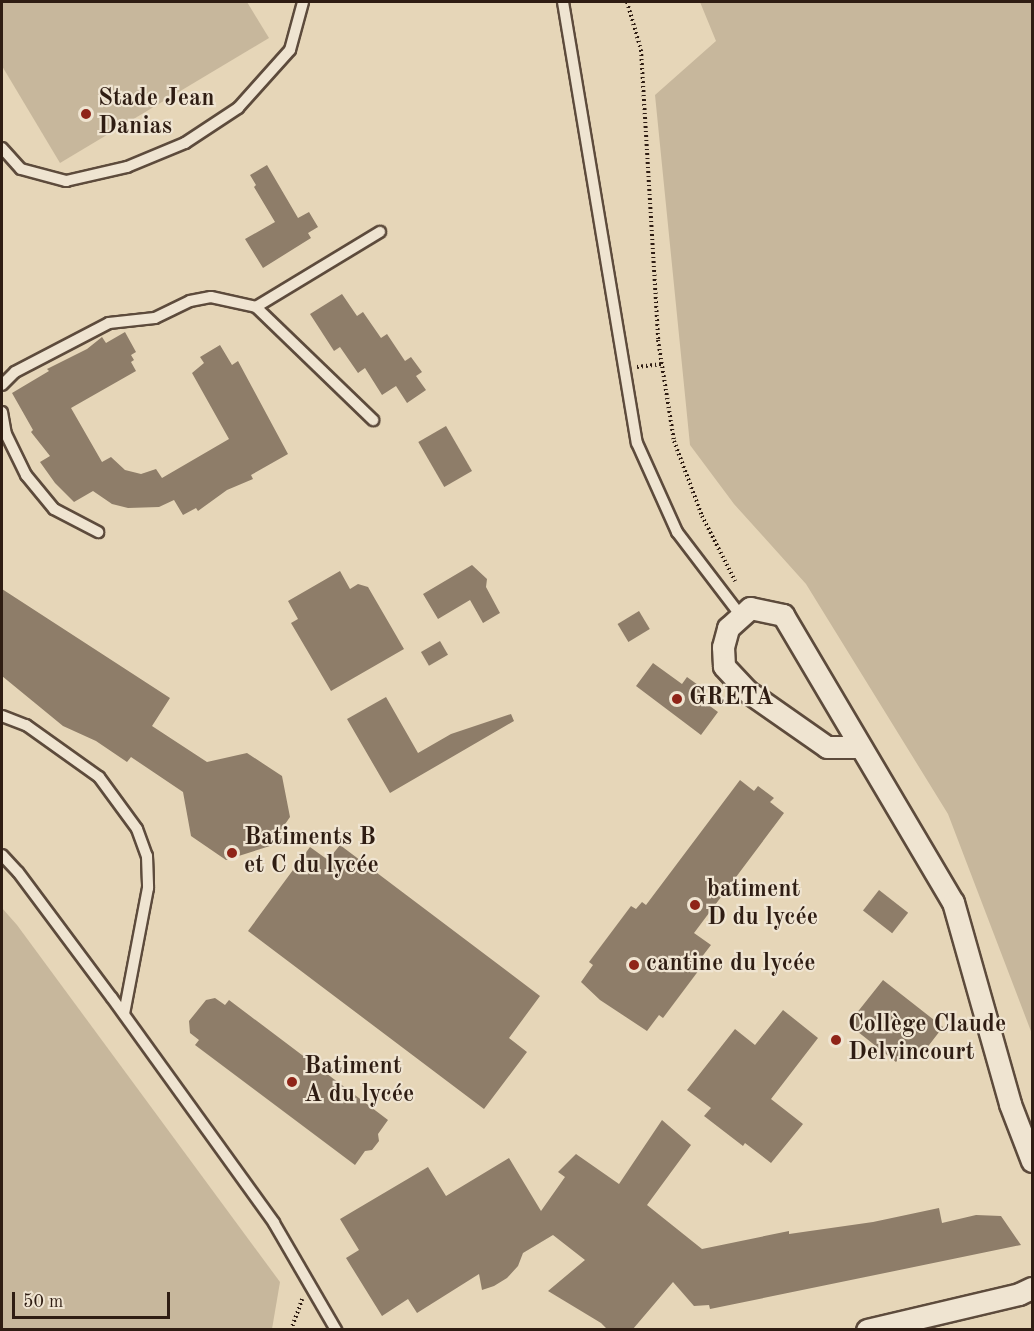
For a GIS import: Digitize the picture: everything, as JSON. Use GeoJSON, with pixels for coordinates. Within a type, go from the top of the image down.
{"type":"FeatureCollection","features":[{"type":"Feature","properties":{"kind":"street"},"geometry":{"type":"LineString","coordinates":[[860,747],[827,747],[747,691],[724,666],[723,647],[728,628],[745,612],[783,615],[953,902],[1010,1104],[1032,1161]]}},
{"type":"Feature","properties":{"kind":"street"},"geometry":{"type":"LineString","coordinates":[[867,1329],[1019,1294],[1032,1288]]}},
{"type":"Feature","properties":{"kind":"lane"},"geometry":{"type":"LineString","coordinates":[[2,148],[21,169],[66,181],[126,167],[184,143],[238,108],[290,50],[303,2]]}},
{"type":"Feature","properties":{"kind":"lane"},"geometry":{"type":"LineString","coordinates":[[563,2],[637,443],[677,532],[745,612]]}},
{"type":"Feature","properties":{"kind":"lane"},"geometry":{"type":"LineString","coordinates":[[256,307],[380,232]]}},
{"type":"Feature","properties":{"kind":"lane"},"geometry":{"type":"LineString","coordinates":[[2,385],[15,372],[109,323],[155,318],[190,301],[211,297],[256,307],[374,420]]}},
{"type":"Feature","properties":{"kind":"lane"},"geometry":{"type":"LineString","coordinates":[[2,412],[6,434],[26,474],[54,509],[98,532]]}},
{"type":"Feature","properties":{"kind":"lane"},"geometry":{"type":"LineString","coordinates":[[2,716],[26,726],[99,777],[136,828],[147,856],[148,888],[124,1014]]}},
{"type":"Feature","properties":{"kind":"lane"},"geometry":{"type":"LineString","coordinates":[[2,855],[18,872],[124,1014],[274,1223],[336,1329]]}},
{"type":"Feature","properties":{"kind":"path"},"geometry":{"type":"LineString","coordinates":[[627,2],[640,50],[658,340],[674,441],[702,516],[745,612]]}},
{"type":"Feature","properties":{"kind":"path"},"geometry":{"type":"LineString","coordinates":[[624,369],[662,364]]}},
{"type":"Feature","properties":{"kind":"path"},"geometry":{"type":"LineString","coordinates":[[291,1329],[294,1314],[309,1284]]}},
{"type":"Feature","properties":{"kind":"shaded area","name":"Stade Jean Danias"},"geometry":{"type":"Polygon","coordinates":[[[2,2],[247,2],[269,38],[60,163],[2,66],[2,2]]]}},
{"type":"Feature","properties":{"kind":"shaded area"},"geometry":{"type":"Polygon","coordinates":[[[700,2],[1032,2],[1032,1034],[948,814],[806,584],[734,504],[690,445],[655,95],[716,41],[700,2]]]}},
{"type":"Feature","properties":{"kind":"shaded area"},"geometry":{"type":"Polygon","coordinates":[[[2,908],[17,925],[280,1282],[272,1329],[2,1329],[2,908]]]}},
{"type":"Feature","properties":{"kind":"building"},"geometry":{"type":"Polygon","coordinates":[[[267,165],[298,218],[309,212],[318,227],[308,233],[311,238],[263,268],[245,239],[275,222],[254,187],[256,185],[250,175],[267,165]]]}},
{"type":"Feature","properties":{"kind":"building"},"geometry":{"type":"Polygon","coordinates":[[[342,294],[357,316],[363,312],[381,338],[387,334],[405,361],[411,357],[422,372],[416,376],[426,390],[407,403],[396,386],[382,395],[365,368],[358,373],[340,347],[334,351],[310,314],[342,294]]]}},
{"type":"Feature","properties":{"kind":"building"},"geometry":{"type":"Polygon","coordinates":[[[125,332],[136,352],[131,355],[134,360],[131,362],[136,371],[71,408],[102,462],[111,457],[125,470],[141,474],[156,469],[162,478],[229,439],[192,373],[204,363],[200,357],[220,345],[232,365],[238,361],[288,454],[251,475],[253,479],[227,490],[198,511],[196,508],[183,515],[174,500],[159,507],[128,508],[112,504],[93,491],[74,502],[55,483],[40,462],[50,456],[31,432],[33,430],[12,393],[49,371],[47,369],[87,349],[102,337],[106,343],[125,332]]]}},
{"type":"Feature","properties":{"kind":"building"},"geometry":{"type":"Polygon","coordinates":[[[446,426],[472,471],[444,487],[418,442],[446,426]]]}},
{"type":"Feature","properties":{"kind":"building"},"geometry":{"type":"Polygon","coordinates":[[[472,565],[487,579],[486,587],[500,613],[483,623],[470,600],[438,619],[423,594],[472,565]]]}},
{"type":"Feature","properties":{"kind":"building"},"geometry":{"type":"Polygon","coordinates":[[[340,571],[350,589],[358,584],[368,587],[404,649],[331,691],[291,623],[298,619],[288,601],[340,571]]]}},
{"type":"Feature","properties":{"kind":"building"},"geometry":{"type":"Polygon","coordinates":[[[2,589],[170,698],[152,726],[207,762],[247,753],[282,776],[290,817],[270,846],[226,860],[191,836],[183,792],[131,757],[127,762],[96,741],[63,726],[2,676],[2,589]]]}},
{"type":"Feature","properties":{"kind":"building"},"geometry":{"type":"Polygon","coordinates":[[[639,611],[650,629],[628,642],[618,624],[639,611]]]}},
{"type":"Feature","properties":{"kind":"building"},"geometry":{"type":"Polygon","coordinates":[[[440,641],[448,655],[429,666],[421,652],[440,641]]]}},
{"type":"Feature","properties":{"kind":"building","name":"GRETA"},"geometry":{"type":"Polygon","coordinates":[[[653,663],[682,684],[687,677],[705,690],[699,698],[718,712],[701,735],[636,686],[653,663]]]}},
{"type":"Feature","properties":{"kind":"building"},"geometry":{"type":"Polygon","coordinates":[[[386,697],[418,753],[451,734],[511,714],[514,721],[390,793],[347,719],[386,697]]]}},
{"type":"Feature","properties":{"kind":"building","name":"batiment D du lycée"},"geometry":{"type":"Polygon","coordinates":[[[740,780],[754,791],[758,786],[774,798],[770,802],[784,813],[694,933],[711,945],[701,958],[705,962],[663,1018],[659,1015],[647,1031],[600,1000],[581,982],[593,965],[589,962],[631,906],[636,909],[642,902],[646,905],[740,780]]]}},
{"type":"Feature","properties":{"kind":"building"},"geometry":{"type":"Polygon","coordinates":[[[340,845],[540,996],[509,1038],[527,1052],[484,1109],[248,931],[310,847],[328,860],[340,845]]]}},
{"type":"Feature","properties":{"kind":"building"},"geometry":{"type":"Polygon","coordinates":[[[879,890],[908,913],[892,933],[863,910],[879,890]]]}},
{"type":"Feature","properties":{"kind":"building"},"geometry":{"type":"Polygon","coordinates":[[[883,980],[943,1027],[919,1058],[907,1049],[896,1062],[848,1024],[883,980]]]}},
{"type":"Feature","properties":{"kind":"building","name":"Batiment A du lycée"},"geometry":{"type":"Polygon","coordinates":[[[215,998],[225,1005],[229,1000],[388,1120],[378,1134],[379,1141],[372,1150],[365,1151],[355,1165],[195,1045],[199,1040],[190,1033],[189,1021],[206,1000],[215,998]]]}},
{"type":"Feature","properties":{"kind":"building"},"geometry":{"type":"Polygon","coordinates":[[[783,1010],[818,1038],[771,1099],[803,1124],[771,1163],[745,1143],[743,1146],[704,1116],[711,1108],[687,1090],[735,1029],[755,1045],[783,1010]]]}},
{"type":"Feature","properties":{"kind":"building"},"geometry":{"type":"Polygon","coordinates":[[[662,1120],[691,1145],[647,1205],[702,1249],[789,1231],[789,1234],[873,1222],[939,1208],[942,1223],[976,1215],[1001,1216],[1021,1245],[710,1309],[709,1305],[694,1306],[673,1282],[633,1329],[607,1329],[548,1291],[585,1260],[553,1235],[523,1253],[518,1266],[507,1278],[494,1286],[482,1290],[479,1274],[417,1313],[408,1299],[382,1316],[346,1258],[359,1250],[340,1219],[428,1167],[446,1196],[509,1158],[541,1211],[565,1177],[558,1172],[576,1154],[619,1184],[662,1120]]]}},
{"type":"Feature","properties":{"kind":"place","name":"Stade Jean Danias"},"geometry":{"type":"Point","coordinates":[86,114]}},
{"type":"Feature","properties":{"kind":"place","name":"GRETA"},"geometry":{"type":"Point","coordinates":[677,699]}},
{"type":"Feature","properties":{"kind":"place","name":"Batiments B et C du lycée"},"geometry":{"type":"Point","coordinates":[232,853]}},
{"type":"Feature","properties":{"kind":"place","name":"batiment D du lycée"},"geometry":{"type":"Point","coordinates":[695,905]}},
{"type":"Feature","properties":{"kind":"place","name":"cantine du lycée"},"geometry":{"type":"Point","coordinates":[634,965]}},
{"type":"Feature","properties":{"kind":"place","name":"Collège Claude Delvincourt"},"geometry":{"type":"Point","coordinates":[836,1040]}},
{"type":"Feature","properties":{"kind":"place","name":"Batiment A du lycée"},"geometry":{"type":"Point","coordinates":[292,1082]}}]}
